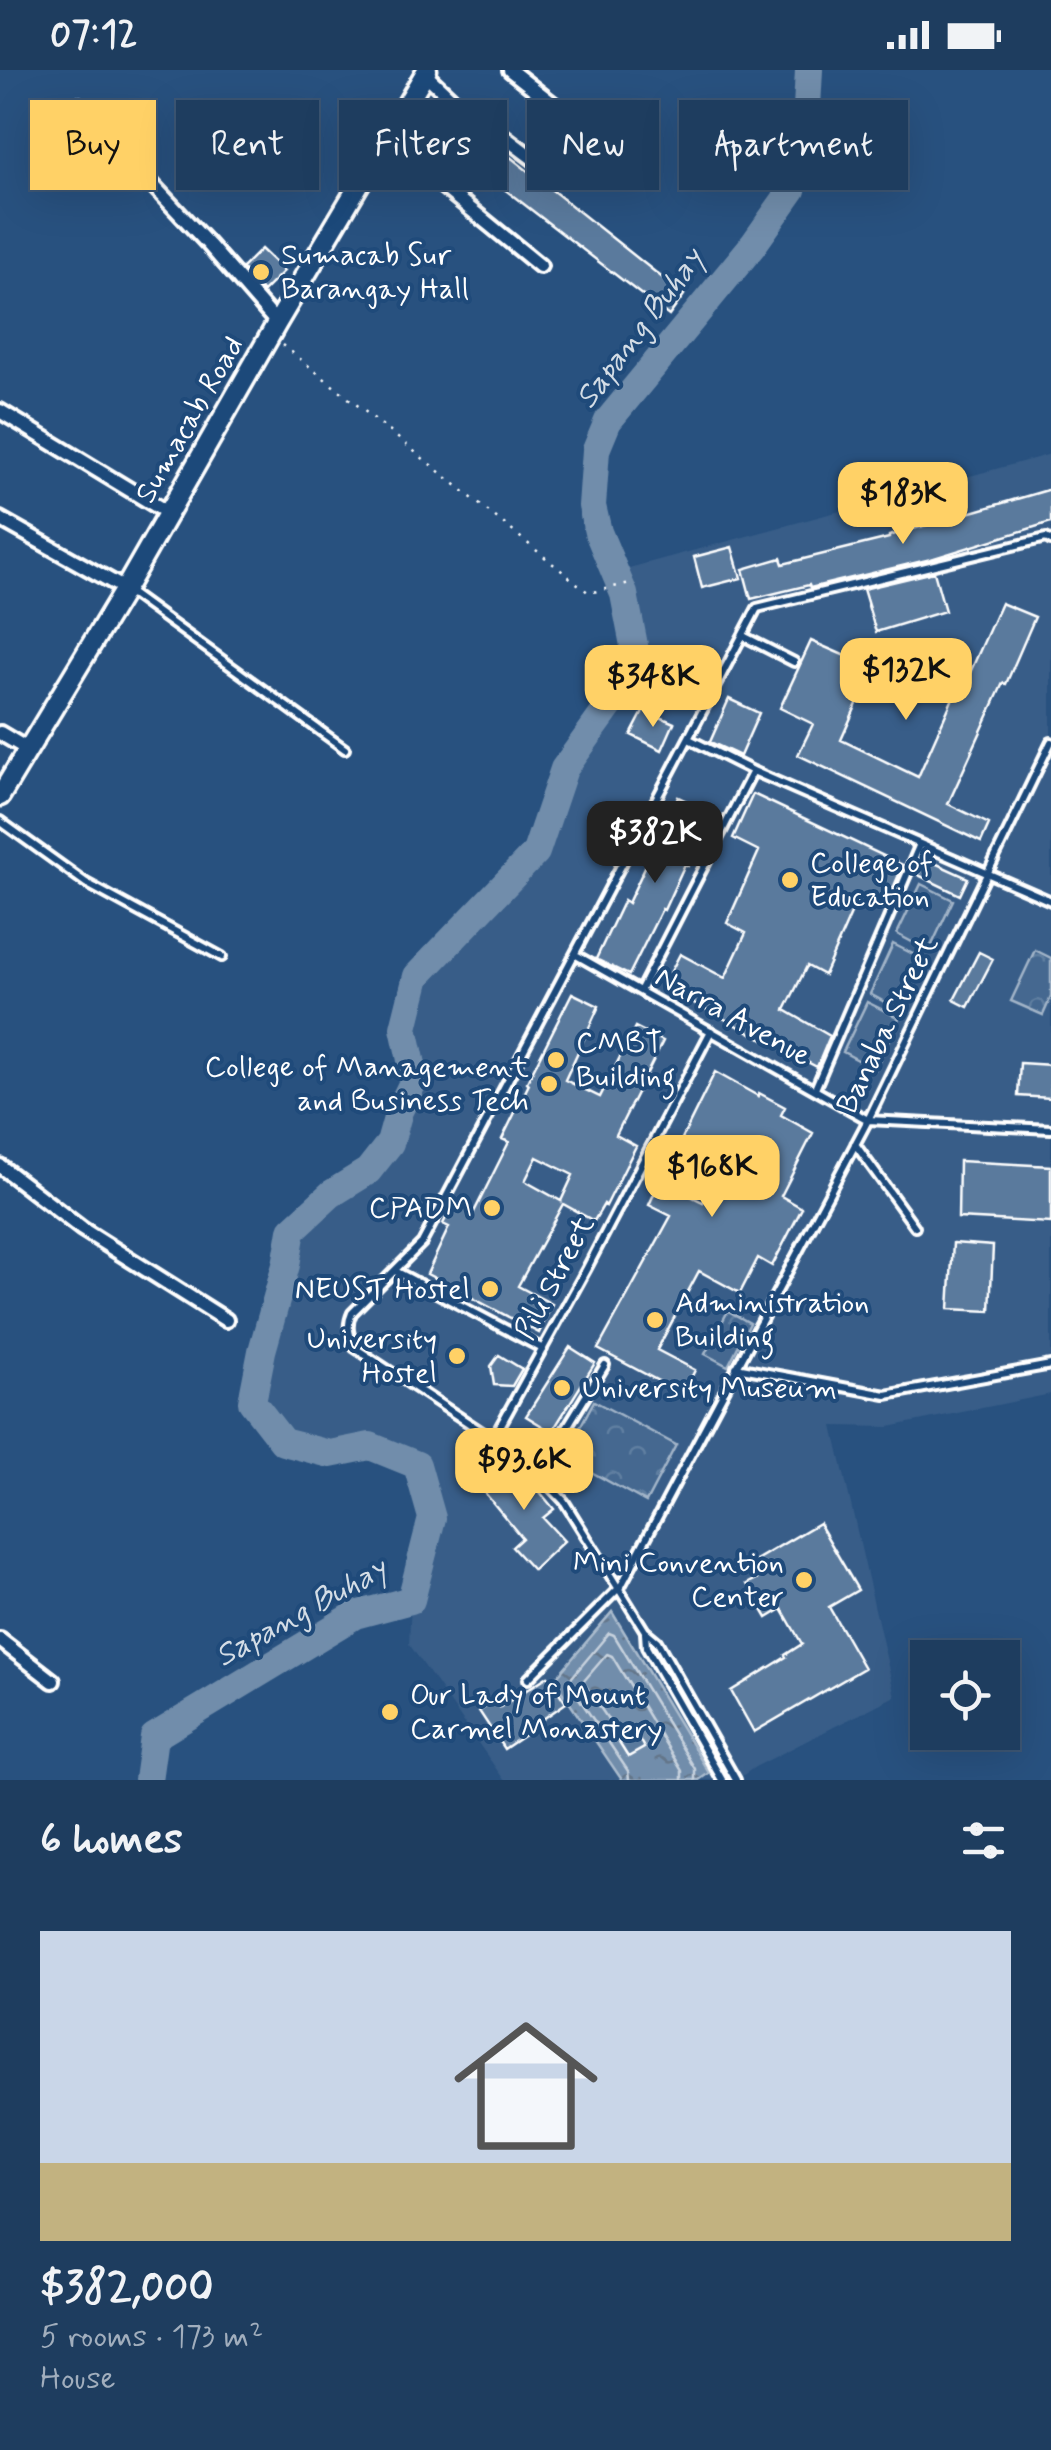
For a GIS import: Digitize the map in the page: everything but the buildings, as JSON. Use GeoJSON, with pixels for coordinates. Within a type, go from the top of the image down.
{"type":"FeatureCollection","features":[{"type":"Feature","properties":{"kind":"main road","name":"Sumacab Road"},"geometry":{"type":"LineString","coordinates":[[409,100],[426,72]]}},
{"type":"Feature","properties":{"kind":"main road","name":"Sumacab Road"},"geometry":{"type":"LineString","coordinates":[[0,796],[358,190]]}},
{"type":"Feature","properties":{"kind":"street"},"geometry":{"type":"LineString","coordinates":[[510,70],[548,100]]}},
{"type":"Feature","properties":{"kind":"street"},"geometry":{"type":"LineString","coordinates":[[426,72],[461,108],[527,154]]}},
{"type":"Feature","properties":{"kind":"street"},"geometry":{"type":"LineString","coordinates":[[156,188],[209,245],[274,329]]}},
{"type":"Feature","properties":{"kind":"street"},"geometry":{"type":"LineString","coordinates":[[448,190],[540,266]]}},
{"type":"Feature","properties":{"kind":"street"},"geometry":{"type":"LineString","coordinates":[[0,411],[168,512]]}},
{"type":"Feature","properties":{"kind":"street"},"geometry":{"type":"LineString","coordinates":[[0,519],[125,589]]}},
{"type":"Feature","properties":{"kind":"street"},"geometry":{"type":"LineString","coordinates":[[0,733],[27,749]]}},
{"type":"Feature","properties":{"kind":"street"},"geometry":{"type":"LineString","coordinates":[[0,1166],[82,1229],[226,1320]]}},
{"type":"Feature","properties":{"kind":"street"},"geometry":{"type":"LineString","coordinates":[[0,1640],[54,1681]]}},
{"type":"Feature","properties":{"kind":"lane"},"geometry":{"type":"LineString","coordinates":[[736,1780],[657,1642],[644,1631],[564,1501],[493,1438],[356,1348],[347,1323],[352,1313],[422,1243],[757,608],[1046,538],[1051,541]]}},
{"type":"Feature","properties":{"kind":"lane"},"geometry":{"type":"LineString","coordinates":[[125,589],[345,749]]}},
{"type":"Feature","properties":{"kind":"lane"},"geometry":{"type":"LineString","coordinates":[[743,636],[794,662]]}},
{"type":"Feature","properties":{"kind":"lane"},"geometry":{"type":"LineString","coordinates":[[689,739],[1051,901]]}},
{"type":"Feature","properties":{"kind":"lane","name":"Banaba Street"},"geometry":{"type":"LineString","coordinates":[[528,1679],[619,1589],[868,1120],[1051,742]]}},
{"type":"Feature","properties":{"kind":"lane"},"geometry":{"type":"LineString","coordinates":[[640,990],[753,770]]}},
{"type":"Feature","properties":{"kind":"lane"},"geometry":{"type":"LineString","coordinates":[[0,821],[86,883],[222,957]]}},
{"type":"Feature","properties":{"kind":"lane"},"geometry":{"type":"LineString","coordinates":[[815,1089],[920,844]]}},
{"type":"Feature","properties":{"kind":"lane","name":"Narra Avenue"},"geometry":{"type":"LineString","coordinates":[[576,955],[868,1120]]}},
{"type":"Feature","properties":{"kind":"lane","name":"Pili Street"},"geometry":{"type":"LineString","coordinates":[[493,1438],[711,1031]]}},
{"type":"Feature","properties":{"kind":"lane"},"geometry":{"type":"LineString","coordinates":[[868,1120],[1051,1129]]}},
{"type":"Feature","properties":{"kind":"lane"},"geometry":{"type":"LineString","coordinates":[[855,1144],[915,1227]]}},
{"type":"Feature","properties":{"kind":"lane"},"geometry":{"type":"LineString","coordinates":[[395,1271],[542,1349]]}},
{"type":"Feature","properties":{"kind":"lane"},"geometry":{"type":"LineString","coordinates":[[736,1367],[886,1395],[1051,1364]]}},
{"type":"Feature","properties":{"kind":"lane"},"geometry":{"type":"LineString","coordinates":[[538,1474],[605,1365]]}},
{"type":"Feature","properties":{"kind":"lane"},"geometry":{"type":"LineString","coordinates":[[644,1631],[646,1647],[720,1779]]}},
{"type":"Feature","properties":{"kind":"path"},"geometry":{"type":"LineString","coordinates":[[274,329],[589,593],[630,584]]}},
{"type":"Feature","properties":{"kind":"shaded area"},"geometry":{"type":"Polygon","coordinates":[[[1051,454],[1051,1394],[889,1427],[833,1426],[895,1696],[736,1780],[504,1780],[409,1644],[411,1600],[432,1518],[417,1465],[370,1446],[330,1454],[283,1442],[252,1403],[292,1230],[331,1194],[368,1171],[390,1143],[399,1111],[415,1078],[404,1028],[417,976],[536,852],[564,769],[638,666],[624,594],[614,572],[1051,454]]]}},
{"type":"Feature","properties":{"kind":"green space"},"geometry":{"type":"Polygon","coordinates":[[[921,884],[953,900],[929,951],[897,934],[921,884]]]}},
{"type":"Feature","properties":{"kind":"green space"},"geometry":{"type":"Polygon","coordinates":[[[893,944],[925,960],[901,1011],[870,994],[893,944]]]}},
{"type":"Feature","properties":{"kind":"green space"},"geometry":{"type":"Polygon","coordinates":[[[1035,950],[1051,958],[1051,997],[1043,1015],[1011,1001],[1035,950]]]}},
{"type":"Feature","properties":{"kind":"green space"},"geometry":{"type":"Polygon","coordinates":[[[867,1002],[899,1018],[875,1069],[843,1052],[867,1002]]]}},
{"type":"Feature","properties":{"kind":"green space"},"geometry":{"type":"Polygon","coordinates":[[[728,1311],[750,1323],[728,1366],[705,1354],[728,1311]]]}},
{"type":"Feature","properties":{"kind":"green space"},"geometry":{"type":"Polygon","coordinates":[[[594,1401],[676,1445],[646,1502],[564,1457],[594,1401]]]}},
{"type":"Feature","properties":{"kind":"water"},"geometry":{"type":"Polygon","coordinates":[[[612,1612],[709,1773],[699,1780],[622,1780],[554,1680],[612,1612]]]}},
{"type":"Feature","properties":{"kind":"waterway","name":"Sapang Buhay"},"geometry":{"type":"LineString","coordinates":[[148,1780],[154,1737],[355,1615],[411,1600],[432,1518],[417,1465],[370,1446],[330,1454],[283,1442],[252,1402],[292,1230],[331,1194],[368,1171],[390,1143],[399,1111],[415,1078],[404,1028],[417,976],[536,852],[564,769],[638,666],[624,594],[598,532],[592,506],[596,450],[608,421],[753,245],[792,190],[806,126],[809,70]]}},
{"type":"Feature","properties":{"kind":"place","name":"Sumacab Sur Barangay Hall"},"geometry":{"type":"Point","coordinates":[261,272]}},
{"type":"Feature","properties":{"kind":"place","name":"College of Education"},"geometry":{"type":"Point","coordinates":[790,880]}},
{"type":"Feature","properties":{"kind":"place","name":"CMBT Building"},"geometry":{"type":"Point","coordinates":[556,1060]}},
{"type":"Feature","properties":{"kind":"place","name":"College of Management and Business Tech"},"geometry":{"type":"Point","coordinates":[549,1084]}},
{"type":"Feature","properties":{"kind":"place","name":"CPADM"},"geometry":{"type":"Point","coordinates":[492,1208]}},
{"type":"Feature","properties":{"kind":"place","name":"NEUST Hostel"},"geometry":{"type":"Point","coordinates":[490,1289]}},
{"type":"Feature","properties":{"kind":"place","name":"Administration Building"},"geometry":{"type":"Point","coordinates":[655,1320]}},
{"type":"Feature","properties":{"kind":"place","name":"University Hostel"},"geometry":{"type":"Point","coordinates":[457,1356]}},
{"type":"Feature","properties":{"kind":"place","name":"University Museum"},"geometry":{"type":"Point","coordinates":[562,1388]}},
{"type":"Feature","properties":{"kind":"place","name":"Mini Convention Center"},"geometry":{"type":"Point","coordinates":[804,1580]}},
{"type":"Feature","properties":{"kind":"place","name":"Our Lady of Mount Carmel Monastery"},"geometry":{"type":"Point","coordinates":[390,1712]}}]}
